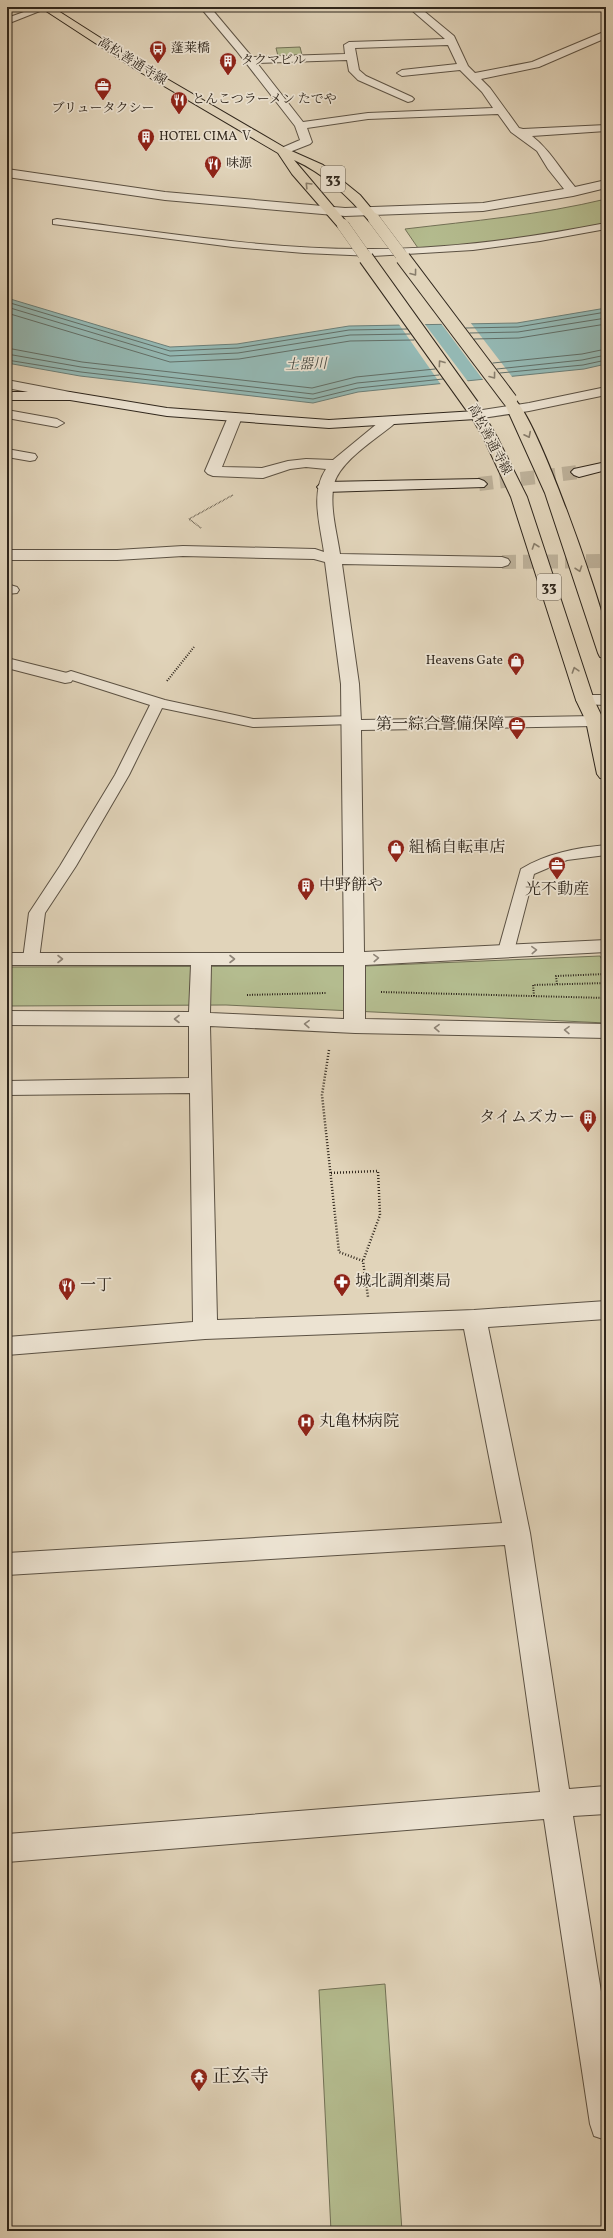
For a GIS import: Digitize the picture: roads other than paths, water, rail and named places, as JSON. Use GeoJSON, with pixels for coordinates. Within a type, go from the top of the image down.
{"type":"FeatureCollection","features":[{"type":"Feature","properties":{"kind":"main road","name":"高松善通寺線"},"geometry":{"type":"LineString","coordinates":[[45,7],[139,67],[282,151],[319,167],[372,216],[513,405],[537,450],[553,493],[606,653]]}},
{"type":"Feature","properties":{"kind":"main road","name":"高松善通寺線"},"geometry":{"type":"LineString","coordinates":[[282,151],[292,168],[333,212],[343,225],[474,411],[490,437],[519,497],[585,700],[595,720],[606,774]]}},
{"type":"Feature","properties":{"kind":"street"},"geometry":{"type":"LineString","coordinates":[[205,7],[250,60],[300,126],[306,142],[282,151]]}},
{"type":"Feature","properties":{"kind":"street"},"geometry":{"type":"LineString","coordinates":[[413,7],[450,38],[463,67],[502,111],[515,130],[542,149],[552,167],[573,192]]}},
{"type":"Feature","properties":{"kind":"street"},"geometry":{"type":"LineString","coordinates":[[473,77],[535,65],[606,34]]}},
{"type":"Feature","properties":{"kind":"street"},"geometry":{"type":"LineString","coordinates":[[408,99],[362,78],[354,71],[349,45],[451,42]]}},
{"type":"Feature","properties":{"kind":"street"},"geometry":{"type":"LineString","coordinates":[[250,60],[352,57]]}},
{"type":"Feature","properties":{"kind":"street"},"geometry":{"type":"LineString","coordinates":[[410,82],[399,68],[463,67]]}},
{"type":"Feature","properties":{"kind":"street"},"geometry":{"type":"LineString","coordinates":[[300,126],[368,116],[502,111]]}},
{"type":"Feature","properties":{"kind":"street"},"geometry":{"type":"LineString","coordinates":[[521,133],[606,128]]}},
{"type":"Feature","properties":{"kind":"street"},"geometry":{"type":"LineString","coordinates":[[7,173],[164,196],[372,216],[483,207],[573,192],[606,184]]}},
{"type":"Feature","properties":{"kind":"street"},"geometry":{"type":"LineString","coordinates":[[7,384],[167,412],[329,424],[389,421],[474,411],[606,391]]}},
{"type":"Feature","properties":{"kind":"street"},"geometry":{"type":"LineString","coordinates":[[7,396],[70,396]]}},
{"type":"Feature","properties":{"kind":"street"},"geometry":{"type":"LineString","coordinates":[[7,414],[57,422]]}},
{"type":"Feature","properties":{"kind":"street"},"geometry":{"type":"LineString","coordinates":[[234,417],[213,471],[263,473],[288,465],[306,463],[337,465]]}},
{"type":"Feature","properties":{"kind":"street"},"geometry":{"type":"LineString","coordinates":[[355,1026],[352,722],[350,684],[332,559],[325,502],[325,487],[329,475],[337,465],[389,421]]}},
{"type":"Feature","properties":{"kind":"street"},"geometry":{"type":"LineString","coordinates":[[7,453],[30,457]]}},
{"type":"Feature","properties":{"kind":"street"},"geometry":{"type":"LineString","coordinates":[[579,472],[606,466]]}},
{"type":"Feature","properties":{"kind":"street"},"geometry":{"type":"LineString","coordinates":[[325,487],[479,484]]}},
{"type":"Feature","properties":{"kind":"street"},"geometry":{"type":"LineString","coordinates":[[7,555],[117,555],[183,552],[315,554],[332,559],[502,562]]}},
{"type":"Feature","properties":{"kind":"street"},"geometry":{"type":"LineString","coordinates":[[7,663],[65,678]]}},
{"type":"Feature","properties":{"kind":"street"},"geometry":{"type":"LineString","coordinates":[[32,686],[45,673]]}},
{"type":"Feature","properties":{"kind":"street"},"geometry":{"type":"LineString","coordinates":[[585,700],[606,700]]}},
{"type":"Feature","properties":{"kind":"street"},"geometry":{"type":"LineString","coordinates":[[352,722],[595,720]]}},
{"type":"Feature","properties":{"kind":"street"},"geometry":{"type":"LineString","coordinates":[[7,960],[354,959],[606,946]]}},
{"type":"Feature","properties":{"kind":"street"},"geometry":{"type":"LineString","coordinates":[[201,959],[199,1019],[205,1330]]}},
{"type":"Feature","properties":{"kind":"street"},"geometry":{"type":"LineString","coordinates":[[7,1018],[199,1019],[355,1026],[606,1031]]}},
{"type":"Feature","properties":{"kind":"street"},"geometry":{"type":"LineString","coordinates":[[7,1088],[201,1084]]}},
{"type":"Feature","properties":{"kind":"street"},"geometry":{"type":"LineString","coordinates":[[7,1346],[205,1330],[474,1319],[606,1310]]}},
{"type":"Feature","properties":{"kind":"street"},"geometry":{"type":"LineString","coordinates":[[474,1319],[517,1533],[556,1804],[606,2124]]}},
{"type":"Feature","properties":{"kind":"street"},"geometry":{"type":"LineString","coordinates":[[7,1564],[517,1533]]}},
{"type":"Feature","properties":{"kind":"street"},"geometry":{"type":"LineString","coordinates":[[7,1848],[606,1800]]}},
{"type":"Feature","properties":{"kind":"lane"},"geometry":{"type":"LineString","coordinates":[[7,21],[45,7]]}},
{"type":"Feature","properties":{"kind":"lane"},"geometry":{"type":"LineString","coordinates":[[57,222],[250,246],[341,252],[420,251],[486,247],[558,236],[606,226]]}},
{"type":"Feature","properties":{"kind":"lane"},"geometry":{"type":"LineString","coordinates":[[65,678],[71,675],[154,701],[253,723],[352,722]]}},
{"type":"Feature","properties":{"kind":"lane"},"geometry":{"type":"LineString","coordinates":[[31,959],[37,913],[68,866],[122,775],[154,701]]}},
{"type":"Feature","properties":{"kind":"lane"},"geometry":{"type":"LineString","coordinates":[[506,951],[527,872],[538,865],[570,854],[606,850]]}},
{"type":"Feature","properties":{"kind":"water","name":"土器川"},"geometry":{"type":"Polygon","coordinates":[[[7,298],[170,347],[237,344],[349,326],[517,323],[606,308],[606,364],[584,369],[358,392],[313,403],[80,376],[7,363],[7,298]]]}},
{"type":"Feature","properties":{"kind":"tunnel"},"geometry":{"type":"LineString","coordinates":[[479,484],[579,472]]}},
{"type":"Feature","properties":{"kind":"tunnel"},"geometry":{"type":"LineString","coordinates":[[502,562],[606,561]]}},
{"type":"Feature","properties":{"kind":"place","name":"蓬莱橋"},"geometry":{"type":"Point","coordinates":[158,64]}},
{"type":"Feature","properties":{"kind":"place","name":"タクマビル"},"geometry":{"type":"Point","coordinates":[228,76]}},
{"type":"Feature","properties":{"kind":"place","name":"ブリュータクシー"},"geometry":{"type":"Point","coordinates":[103,101]}},
{"type":"Feature","properties":{"kind":"place","name":"とんこつラーメン たでや"},"geometry":{"type":"Point","coordinates":[179,115]}},
{"type":"Feature","properties":{"kind":"place","name":"HOTEL CIMA Ⅴ"},"geometry":{"type":"Point","coordinates":[146,152]}},
{"type":"Feature","properties":{"kind":"place","name":"味源"},"geometry":{"type":"Point","coordinates":[213,179]}},
{"type":"Feature","properties":{"kind":"place","name":"Heavens Gate"},"geometry":{"type":"Point","coordinates":[516,676]}},
{"type":"Feature","properties":{"kind":"place","name":"第一綜合警備保障"},"geometry":{"type":"Point","coordinates":[517,740]}},
{"type":"Feature","properties":{"kind":"place","name":"組橋自転車店"},"geometry":{"type":"Point","coordinates":[396,863]}},
{"type":"Feature","properties":{"kind":"place","name":"光不動産"},"geometry":{"type":"Point","coordinates":[557,880]}},
{"type":"Feature","properties":{"kind":"place","name":"中野餅や"},"geometry":{"type":"Point","coordinates":[306,901]}},
{"type":"Feature","properties":{"kind":"place","name":"タイムズカー"},"geometry":{"type":"Point","coordinates":[588,1133]}},
{"type":"Feature","properties":{"kind":"place","name":"城北調剤薬局"},"geometry":{"type":"Point","coordinates":[342,1297]}},
{"type":"Feature","properties":{"kind":"place","name":"一丁"},"geometry":{"type":"Point","coordinates":[67,1301]}},
{"type":"Feature","properties":{"kind":"place","name":"丸亀林病院"},"geometry":{"type":"Point","coordinates":[306,1437]}},
{"type":"Feature","properties":{"kind":"place","name":"正玄寺"},"geometry":{"type":"Point","coordinates":[199,2092]}}]}
